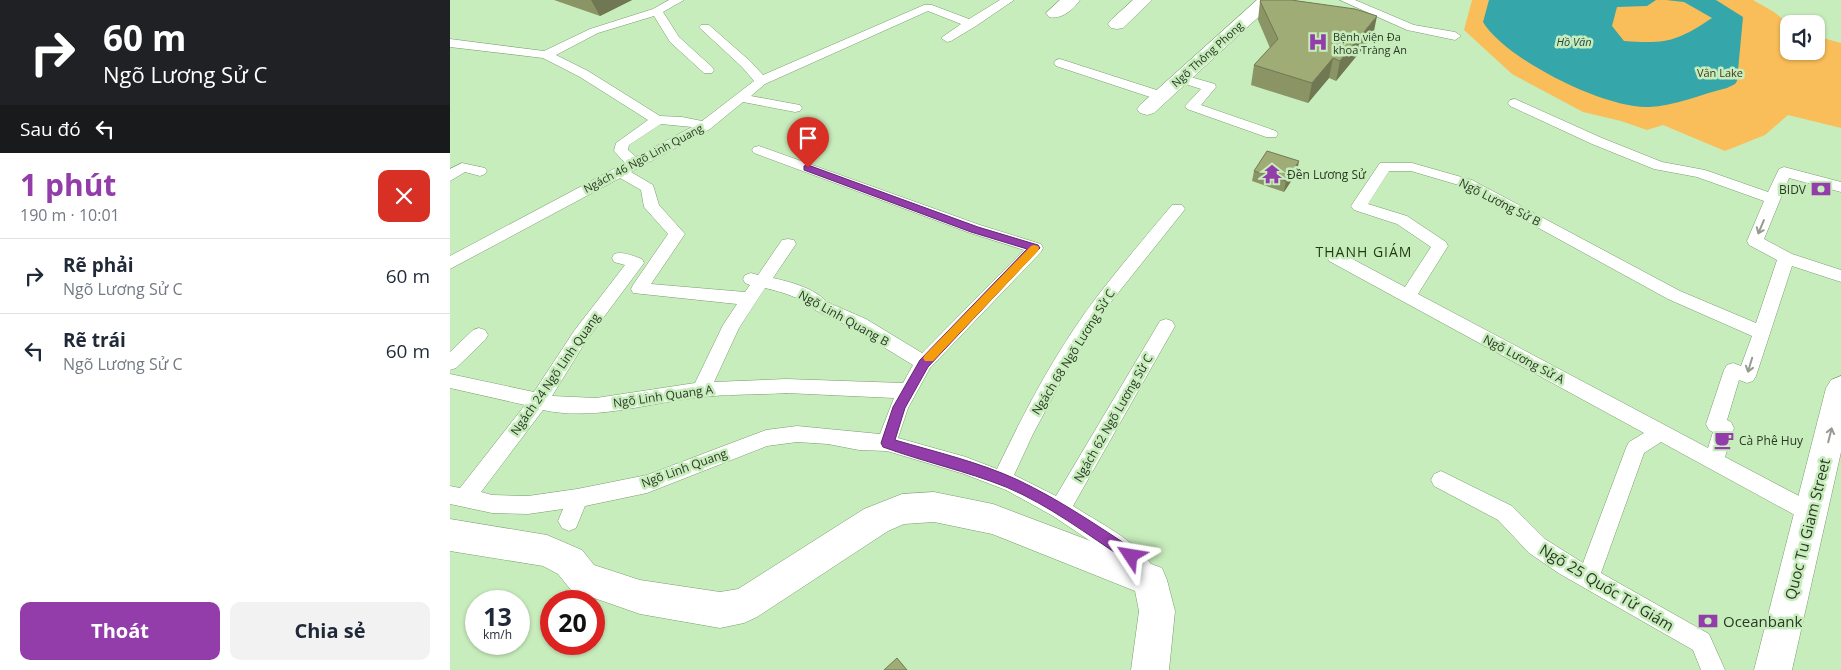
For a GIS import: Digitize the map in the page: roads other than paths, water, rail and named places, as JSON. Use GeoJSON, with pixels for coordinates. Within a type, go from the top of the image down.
{"type":"FeatureCollection","features":[{"type":"Feature","properties":{"kind":"street"},"geometry":{"type":"LineString","coordinates":[[1055,13],[1071,0]]}},
{"type":"Feature","properties":{"kind":"street"},"geometry":{"type":"LineString","coordinates":[[1116,24],[1143,0]]}},
{"type":"Feature","properties":{"kind":"street","name":"Ngõ Thông Phong"},"geometry":{"type":"LineString","coordinates":[[1154,102],[1229,32],[1268,0]]}},
{"type":"Feature","properties":{"kind":"street","name":"Quoc Tu Giam Street"},"geometry":{"type":"LineString","coordinates":[[1773,670],[1841,388]]}},
{"type":"Feature","properties":{"kind":"street"},"geometry":{"type":"LineString","coordinates":[[450,535],[547,551],[570,562],[583,578],[640,597],[720,610],[744,605],[876,520],[902,509],[934,507],[993,519],[1150,580],[1157,611],[1150,670]]}},
{"type":"Feature","properties":{"kind":"lane"},"geometry":{"type":"LineString","coordinates":[[546,55],[594,31],[657,11],[678,0]]}},
{"type":"Feature","properties":{"kind":"lane"},"geometry":{"type":"LineString","coordinates":[[947,38],[1008,0]]}},
{"type":"Feature","properties":{"kind":"lane"},"geometry":{"type":"LineString","coordinates":[[1346,0],[1411,28],[1454,36]]}},
{"type":"Feature","properties":{"kind":"lane","name":"Ngách 46 Ngõ Linh Quang"},"geometry":{"type":"LineString","coordinates":[[450,263],[705,126],[761,81],[928,8],[972,24]]}},
{"type":"Feature","properties":{"kind":"lane"},"geometry":{"type":"LineString","coordinates":[[657,11],[674,39],[708,70]]}},
{"type":"Feature","properties":{"kind":"lane"},"geometry":{"type":"LineString","coordinates":[[705,27],[746,64],[761,81]]}},
{"type":"Feature","properties":{"kind":"lane"},"geometry":{"type":"LineString","coordinates":[[450,43],[546,55],[584,74],[645,114],[658,120],[682,121],[705,126]]}},
{"type":"Feature","properties":{"kind":"lane"},"geometry":{"type":"LineString","coordinates":[[1060,63],[1154,102]]}},
{"type":"Feature","properties":{"kind":"lane"},"geometry":{"type":"LineString","coordinates":[[1180,78],[1210,87],[1192,106],[1271,134]]}},
{"type":"Feature","properties":{"kind":"lane"},"geometry":{"type":"LineString","coordinates":[[741,98],[795,108]]}},
{"type":"Feature","properties":{"kind":"lane"},"geometry":{"type":"LineString","coordinates":[[1515,103],[1597,141],[1659,166],[1700,173],[1772,199]]}},
{"type":"Feature","properties":{"kind":"lane"},"geometry":{"type":"LineString","coordinates":[[658,120],[623,143],[621,151],[627,167],[648,188],[652,207],[678,234],[639,289],[749,299]]}},
{"type":"Feature","properties":{"kind":"lane"},"geometry":{"type":"LineString","coordinates":[[759,150],[974,229],[1035,248],[924,364],[899,407],[887,443]]}},
{"type":"Feature","properties":{"kind":"lane","name":"Ngõ Lương Sử B"},"geometry":{"type":"LineString","coordinates":[[1408,296],[1440,246],[1402,220],[1359,206],[1385,166],[1412,167],[1467,183],[1674,295],[1760,332]]}},
{"type":"Feature","properties":{"kind":"lane"},"geometry":{"type":"LineString","coordinates":[[450,176],[462,167],[480,171]]}},
{"type":"Feature","properties":{"kind":"lane"},"geometry":{"type":"LineString","coordinates":[[1841,186],[1784,172],[1755,241],[1786,258],[1841,276]]}},
{"type":"Feature","properties":{"kind":"lane","name":"Ngách 68 Ngõ Lương Sử C"},"geometry":{"type":"LineString","coordinates":[[1002,479],[1025,430],[1104,299],[1177,209]]}},
{"type":"Feature","properties":{"kind":"lane"},"geometry":{"type":"LineString","coordinates":[[701,390],[732,324],[749,299],[756,279],[788,244]]}},
{"type":"Feature","properties":{"kind":"lane","name":"Ngõ Lương Sử A"},"geometry":{"type":"LineString","coordinates":[[1335,257],[1811,513]]}},
{"type":"Feature","properties":{"kind":"lane"},"geometry":{"type":"LineString","coordinates":[[620,258],[636,263],[628,275],[648,277]]}},
{"type":"Feature","properties":{"kind":"lane"},"geometry":{"type":"LineString","coordinates":[[1714,460],[1724,428],[1716,424],[1733,370],[1747,376],[1786,258]]}},
{"type":"Feature","properties":{"kind":"lane","name":"Ngách 24 Ngõ Linh Quang"},"geometry":{"type":"LineString","coordinates":[[457,496],[539,401],[580,336],[628,275]]}},
{"type":"Feature","properties":{"kind":"lane","name":"Ngõ Linh Quang B"},"geometry":{"type":"LineString","coordinates":[[756,279],[786,287],[816,301],[821,306],[860,324],[924,364]]}},
{"type":"Feature","properties":{"kind":"lane","name":"Ngách 62 Ngõ Lương Sử C"},"geometry":{"type":"LineString","coordinates":[[1060,509],[1166,326]]}},
{"type":"Feature","properties":{"kind":"lane"},"geometry":{"type":"LineString","coordinates":[[450,363],[479,335]]}},
{"type":"Feature","properties":{"kind":"lane","name":"Ngõ Linh Quang A"},"geometry":{"type":"LineString","coordinates":[[450,381],[557,405],[596,406],[701,390],[786,386],[909,390]]}},
{"type":"Feature","properties":{"kind":"lane"},"geometry":{"type":"LineString","coordinates":[[1588,578],[1636,448],[1661,432]]}},
{"type":"Feature","properties":{"kind":"lane","name":"Ngõ Linh Quang"},"geometry":{"type":"LineString","coordinates":[[457,496],[492,504],[528,505],[577,498],[647,484],[766,438],[797,434],[828,436],[859,442],[887,443],[966,466],[1002,479],[1060,509],[1131,556],[1150,580]]}},
{"type":"Feature","properties":{"kind":"lane","name":"Ngõ 25 Quốc Tử Giám"},"geometry":{"type":"LineString","coordinates":[[1441,480],[1505,513],[1537,546],[1588,578],[1701,642],[1713,670]]}},
{"type":"Feature","properties":{"kind":"lane"},"geometry":{"type":"LineString","coordinates":[[569,522],[577,498]]}},
{"type":"Feature","properties":{"kind":"water","name":"Hồ Văn"},"geometry":{"type":"Polygon","coordinates":[[[1489,0],[1656,0],[1647,6],[1617,7],[1612,26],[1624,41],[1650,42],[1679,37],[1712,18],[1684,2],[1666,0],[1716,0],[1743,17],[1737,81],[1727,88],[1659,106],[1630,105],[1608,100],[1558,79],[1512,51],[1483,22],[1489,0]]]}},
{"type":"Feature","properties":{"kind":"place","name":"Bệnh viện Đa khoa Tràng An"},"geometry":{"type":"Point","coordinates":[1318,42]}},
{"type":"Feature","properties":{"kind":"place","name":"Đền Lương Sử"},"geometry":{"type":"Point","coordinates":[1272,174]}},
{"type":"Feature","properties":{"kind":"place","name":"BIDV"},"geometry":{"type":"Point","coordinates":[1821,189]}},
{"type":"Feature","properties":{"kind":"place","name":"Cà Phê Huy"},"geometry":{"type":"Point","coordinates":[1724,440]}},
{"type":"Feature","properties":{"kind":"place","name":"Oceanbank"},"geometry":{"type":"Point","coordinates":[1708,621]}},
{"type":"Feature","properties":{"kind":"district","name":"THANH GIÁM"},"geometry":{"type":"Point","coordinates":[1364,251]}},
{"type":"Feature","properties":{"kind":"park label","name":"Văn Lake"},"geometry":{"type":"Point","coordinates":[1720,72]}}]}
